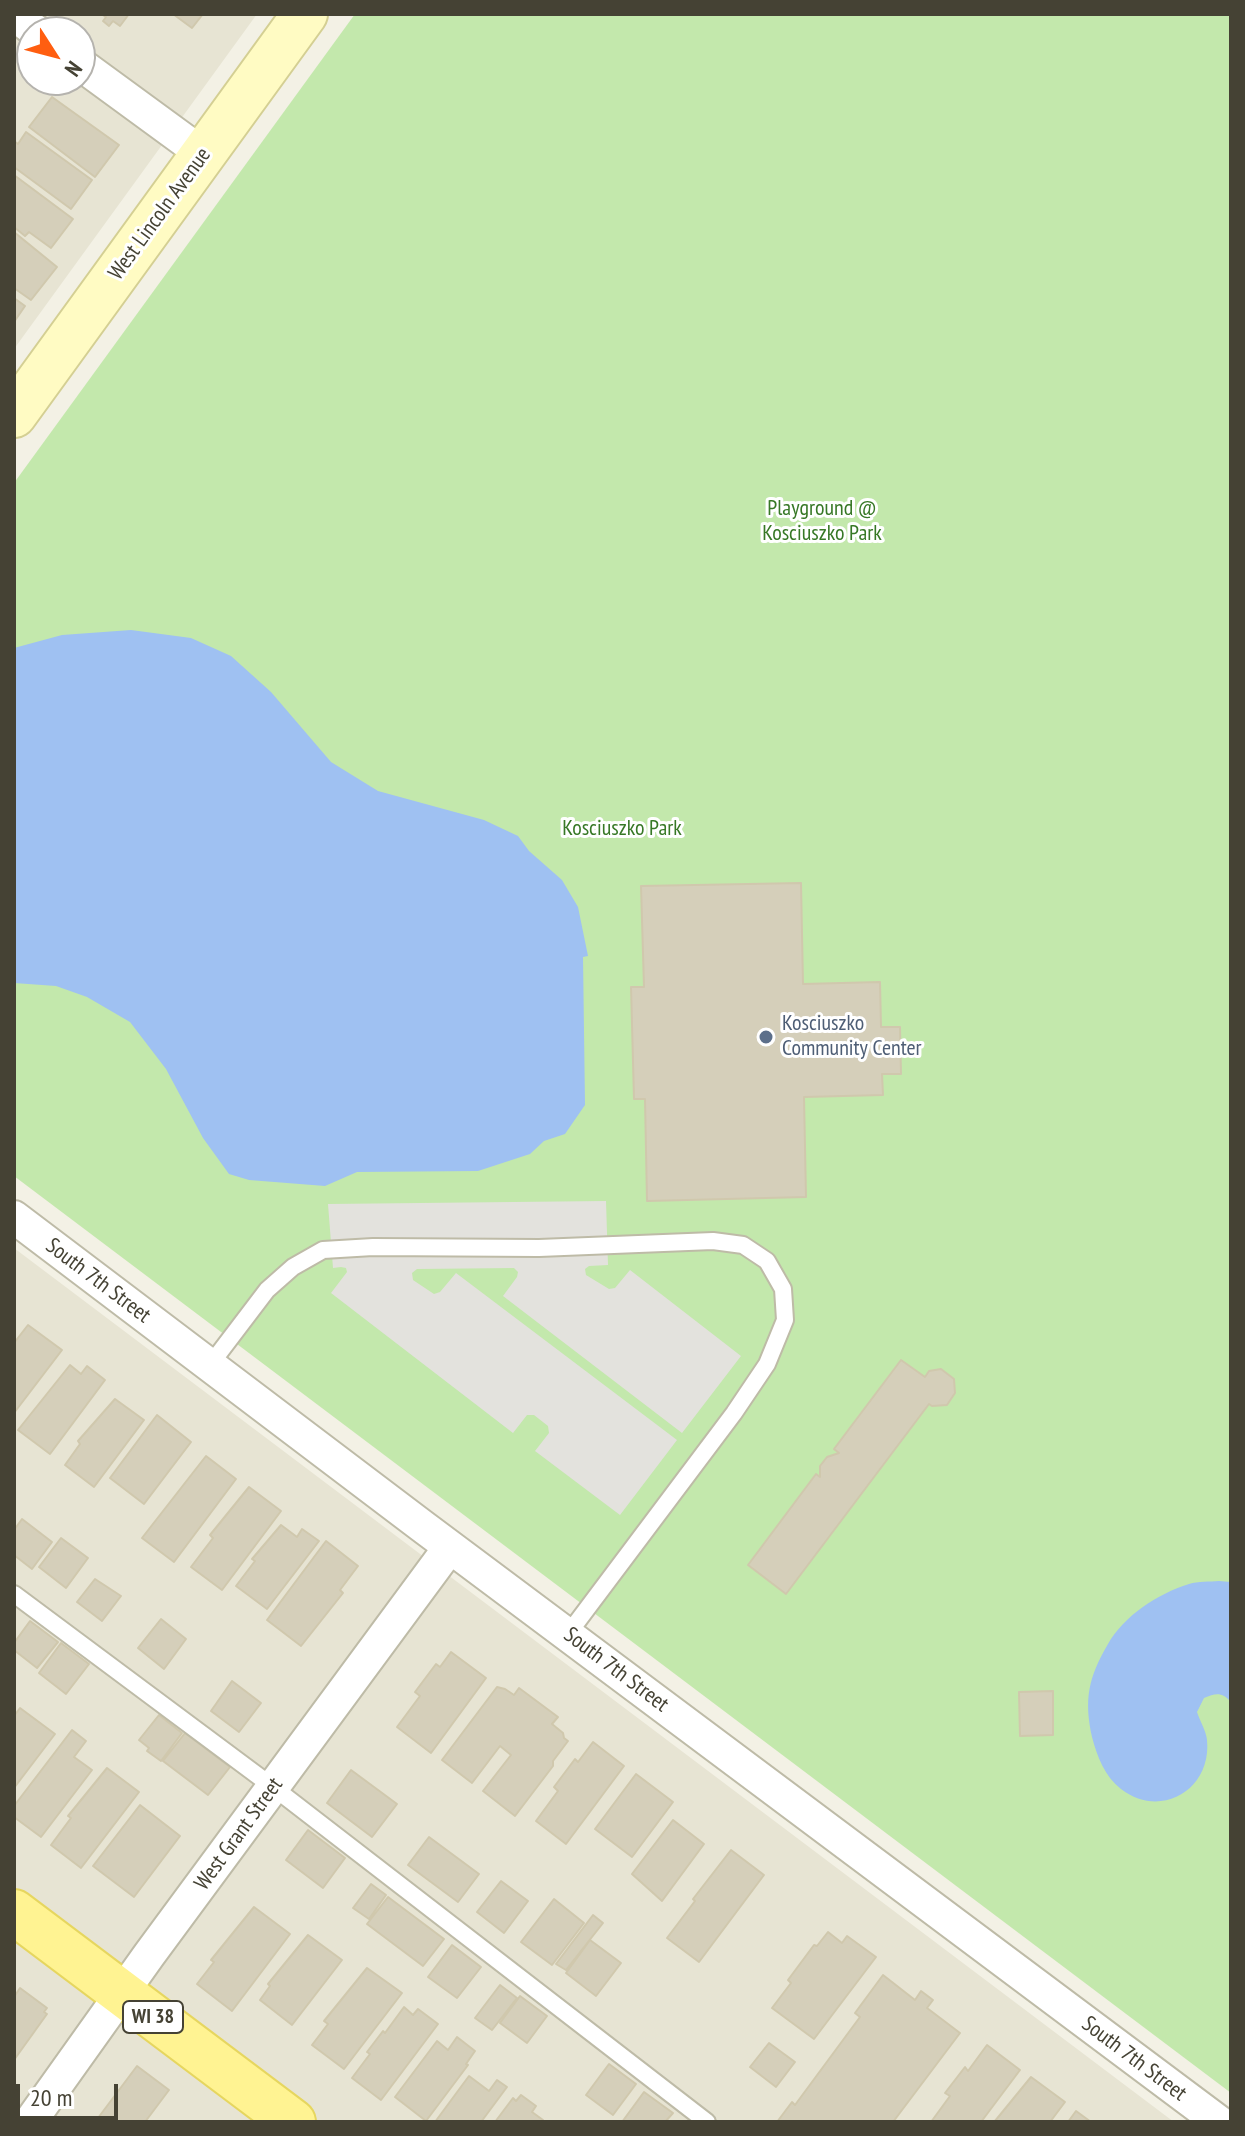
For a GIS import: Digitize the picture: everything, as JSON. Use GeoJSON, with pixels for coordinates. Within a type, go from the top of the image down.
{"type":"FeatureCollection","features":[{"type":"Feature","properties":{"kind":"main road","name":"West Lincoln Avenue"},"geometry":{"type":"LineString","coordinates":[[14,415],[305,14]]}},
{"type":"Feature","properties":{"kind":"main road","name":"WI 38"},"geometry":{"type":"LineString","coordinates":[[14,1912],[293,2122]]}},
{"type":"Feature","properties":{"kind":"street"},"geometry":{"type":"LineString","coordinates":[[96,76],[203,154]]}},
{"type":"Feature","properties":{"kind":"street","name":"South 7th Street"},"geometry":{"type":"LineString","coordinates":[[14,1217],[1219,2122]]}},
{"type":"Feature","properties":{"kind":"street","name":"West Grant Street"},"geometry":{"type":"LineString","coordinates":[[30,2122],[450,1547]]}},
{"type":"Feature","properties":{"kind":"lane"},"geometry":{"type":"LineString","coordinates":[[210,1365],[267,1290],[293,1267],[323,1250],[373,1247],[539,1248],[713,1241],[743,1245],[767,1261],[783,1289],[785,1320],[767,1364],[734,1413],[568,1634]]}},
{"type":"Feature","properties":{"kind":"lane"},"geometry":{"type":"LineString","coordinates":[[14,1594],[273,1787],[707,2122]]}},
{"type":"Feature","properties":{"kind":"shaded area"},"geometry":{"type":"Polygon","coordinates":[[[14,14],[257,14],[14,349],[14,14]]]}},
{"type":"Feature","properties":{"kind":"shaded area"},"geometry":{"type":"Polygon","coordinates":[[[606,1201],[608,1265],[589,1266],[585,1269],[586,1275],[609,1289],[615,1288],[630,1270],[741,1356],[682,1433],[503,1296],[517,1277],[518,1272],[514,1268],[417,1269],[412,1273],[413,1280],[434,1294],[440,1292],[456,1273],[677,1440],[620,1515],[535,1451],[549,1433],[548,1426],[534,1415],[527,1415],[513,1433],[331,1293],[347,1272],[346,1268],[333,1268],[328,1204],[606,1201]]]}},
{"type":"Feature","properties":{"kind":"shaded area"},"geometry":{"type":"Polygon","coordinates":[[[14,1248],[1174,2122],[14,2122],[14,1248]]]}},
{"type":"Feature","properties":{"kind":"green space","name":"Kosciuszko Park"},"geometry":{"type":"Polygon","coordinates":[[[355,14],[1231,14],[1231,2093],[14,1176],[14,483],[355,14]]]}},
{"type":"Feature","properties":{"kind":"water"},"geometry":{"type":"Polygon","coordinates":[[[131,630],[191,638],[231,656],[271,692],[331,762],[378,791],[484,820],[518,836],[529,851],[562,880],[578,907],[588,956],[583,957],[585,1105],[565,1134],[544,1141],[530,1154],[478,1171],[357,1172],[325,1186],[249,1180],[229,1174],[203,1138],[166,1069],[130,1022],[87,997],[56,986],[14,983],[14,648],[62,635],[131,630]]]}},
{"type":"Feature","properties":{"kind":"water"},"geometry":{"type":"Polygon","coordinates":[[[1231,1582],[1231,1702],[1222,1695],[1212,1695],[1204,1698],[1197,1712],[1206,1737],[1206,1757],[1193,1785],[1167,1800],[1136,1798],[1110,1778],[1094,1744],[1088,1700],[1096,1668],[1115,1634],[1142,1607],[1189,1584],[1231,1582]]]}},
{"type":"Feature","properties":{"kind":"building"},"geometry":{"type":"Polygon","coordinates":[[[101,14],[129,14],[120,26],[113,21],[109,26],[103,21],[106,17],[101,14]]]}},
{"type":"Feature","properties":{"kind":"building"},"geometry":{"type":"Polygon","coordinates":[[[173,14],[203,14],[192,28],[173,14]]]}},
{"type":"Feature","properties":{"kind":"building"},"geometry":{"type":"Polygon","coordinates":[[[52,97],[119,145],[95,177],[29,127],[52,97]]]}},
{"type":"Feature","properties":{"kind":"building"},"geometry":{"type":"Polygon","coordinates":[[[26,132],[92,180],[71,209],[14,167],[14,141],[18,144],[26,132]]]}},
{"type":"Feature","properties":{"kind":"building"},"geometry":{"type":"Polygon","coordinates":[[[14,175],[73,219],[51,248],[29,232],[25,236],[14,227],[14,175]]]}},
{"type":"Feature","properties":{"kind":"building"},"geometry":{"type":"Polygon","coordinates":[[[14,232],[57,267],[31,300],[14,288],[14,232]]]}},
{"type":"Feature","properties":{"kind":"building"},"geometry":{"type":"Polygon","coordinates":[[[14,298],[25,306],[14,322],[14,298]]]}},
{"type":"Feature","properties":{"kind":"building","name":"Kosciuszko Community Center"},"geometry":{"type":"Polygon","coordinates":[[[801,883],[803,984],[880,982],[881,1027],[900,1027],[901,1074],[882,1074],[883,1095],[804,1097],[806,1197],[647,1201],[645,1099],[634,1099],[631,987],[644,987],[641,886],[801,883]]]}},
{"type":"Feature","properties":{"kind":"building"},"geometry":{"type":"Polygon","coordinates":[[[28,1325],[62,1350],[14,1413],[14,1343],[28,1325]]]}},
{"type":"Feature","properties":{"kind":"building"},"geometry":{"type":"Polygon","coordinates":[[[901,1360],[925,1377],[929,1371],[941,1369],[954,1379],[955,1393],[947,1405],[929,1404],[786,1594],[748,1565],[816,1474],[820,1477],[820,1466],[827,1457],[839,1453],[834,1449],[901,1360]]]}},
{"type":"Feature","properties":{"kind":"building"},"geometry":{"type":"Polygon","coordinates":[[[70,1365],[81,1374],[87,1366],[105,1380],[50,1454],[18,1430],[70,1365]]]}},
{"type":"Feature","properties":{"kind":"building"},"geometry":{"type":"Polygon","coordinates":[[[115,1399],[144,1420],[94,1487],[65,1465],[80,1444],[78,1441],[115,1399]]]}},
{"type":"Feature","properties":{"kind":"building"},"geometry":{"type":"Polygon","coordinates":[[[157,1415],[191,1442],[144,1504],[110,1478],[157,1415]]]}},
{"type":"Feature","properties":{"kind":"building"},"geometry":{"type":"Polygon","coordinates":[[[206,1456],[236,1479],[174,1562],[142,1538],[206,1456]]]}},
{"type":"Feature","properties":{"kind":"building"},"geometry":{"type":"Polygon","coordinates":[[[249,1487],[281,1511],[222,1590],[191,1567],[213,1538],[210,1535],[249,1487]]]}},
{"type":"Feature","properties":{"kind":"building"},"geometry":{"type":"Polygon","coordinates":[[[22,1519],[52,1542],[32,1569],[14,1555],[14,1530],[22,1519]]]}},
{"type":"Feature","properties":{"kind":"building"},"geometry":{"type":"Polygon","coordinates":[[[281,1525],[297,1537],[302,1529],[319,1541],[267,1609],[236,1586],[255,1561],[252,1559],[281,1525]]]}},
{"type":"Feature","properties":{"kind":"building"},"geometry":{"type":"Polygon","coordinates":[[[61,1538],[88,1558],[66,1588],[39,1567],[61,1538]]]}},
{"type":"Feature","properties":{"kind":"building"},"geometry":{"type":"Polygon","coordinates":[[[326,1541],[358,1566],[340,1590],[343,1593],[301,1646],[267,1620],[326,1541]]]}},
{"type":"Feature","properties":{"kind":"building"},"geometry":{"type":"Polygon","coordinates":[[[95,1579],[121,1596],[102,1621],[77,1602],[95,1579]]]}},
{"type":"Feature","properties":{"kind":"building"},"geometry":{"type":"Polygon","coordinates":[[[161,1619],[186,1639],[164,1669],[138,1648],[161,1619]]]}},
{"type":"Feature","properties":{"kind":"building"},"geometry":{"type":"Polygon","coordinates":[[[30,1621],[58,1642],[37,1668],[14,1650],[14,1643],[30,1621]]]}},
{"type":"Feature","properties":{"kind":"building"},"geometry":{"type":"Polygon","coordinates":[[[61,1643],[89,1664],[66,1694],[39,1673],[61,1643]]]}},
{"type":"Feature","properties":{"kind":"building"},"geometry":{"type":"Polygon","coordinates":[[[451,1652],[486,1678],[431,1753],[397,1727],[420,1696],[415,1692],[436,1664],[440,1667],[451,1652]]]}},
{"type":"Feature","properties":{"kind":"building"},"geometry":{"type":"Polygon","coordinates":[[[232,1681],[261,1703],[239,1732],[211,1711],[232,1681]]]}},
{"type":"Feature","properties":{"kind":"building"},"geometry":{"type":"Polygon","coordinates":[[[497,1687],[514,1695],[519,1688],[558,1717],[552,1724],[568,1741],[515,1816],[483,1791],[511,1755],[500,1746],[472,1783],[442,1760],[497,1687]]]}},
{"type":"Feature","properties":{"kind":"building"},"geometry":{"type":"Polygon","coordinates":[[[1053,1691],[1053,1735],[1020,1736],[1019,1692],[1053,1691]]]}},
{"type":"Feature","properties":{"kind":"building"},"geometry":{"type":"Polygon","coordinates":[[[20,1708],[55,1734],[14,1788],[14,1716],[20,1708]]]}},
{"type":"Feature","properties":{"kind":"building"},"geometry":{"type":"Polygon","coordinates":[[[159,1715],[182,1733],[161,1761],[147,1751],[149,1748],[139,1740],[159,1715]]]}},
{"type":"Feature","properties":{"kind":"building"},"geometry":{"type":"Polygon","coordinates":[[[72,1730],[86,1741],[74,1757],[92,1770],[41,1837],[14,1817],[14,1806],[72,1730]]]}},
{"type":"Feature","properties":{"kind":"building"},"geometry":{"type":"Polygon","coordinates":[[[185,1733],[230,1767],[208,1795],[163,1761],[185,1733]]]}},
{"type":"Feature","properties":{"kind":"building"},"geometry":{"type":"Polygon","coordinates":[[[593,1742],[624,1766],[566,1844],[536,1821],[558,1791],[554,1787],[575,1759],[578,1762],[593,1742]]]}},
{"type":"Feature","properties":{"kind":"building"},"geometry":{"type":"Polygon","coordinates":[[[107,1768],[139,1792],[81,1868],[51,1845],[71,1818],[68,1816],[107,1768]]]}},
{"type":"Feature","properties":{"kind":"building"},"geometry":{"type":"Polygon","coordinates":[[[351,1770],[397,1804],[372,1837],[327,1803],[351,1770]]]}},
{"type":"Feature","properties":{"kind":"building"},"geometry":{"type":"Polygon","coordinates":[[[636,1774],[673,1802],[632,1857],[595,1829],[636,1774]]]}},
{"type":"Feature","properties":{"kind":"building"},"geometry":{"type":"Polygon","coordinates":[[[140,1805],[180,1836],[134,1897],[93,1866],[140,1805]]]}},
{"type":"Feature","properties":{"kind":"building"},"geometry":{"type":"Polygon","coordinates":[[[673,1820],[704,1844],[662,1901],[632,1874],[673,1820]]]}},
{"type":"Feature","properties":{"kind":"building"},"geometry":{"type":"Polygon","coordinates":[[[308,1830],[345,1858],[323,1888],[286,1860],[308,1830]]]}},
{"type":"Feature","properties":{"kind":"building"},"geometry":{"type":"Polygon","coordinates":[[[429,1837],[479,1874],[458,1902],[408,1865],[429,1837]]]}},
{"type":"Feature","properties":{"kind":"building"},"geometry":{"type":"Polygon","coordinates":[[[731,1850],[764,1875],[699,1962],[667,1938],[731,1850]]]}},
{"type":"Feature","properties":{"kind":"building"},"geometry":{"type":"Polygon","coordinates":[[[501,1881],[528,1901],[504,1933],[477,1912],[501,1881]]]}},
{"type":"Feature","properties":{"kind":"building"},"geometry":{"type":"Polygon","coordinates":[[[371,1884],[386,1895],[369,1919],[353,1908],[371,1884]]]}},
{"type":"Feature","properties":{"kind":"building"},"geometry":{"type":"Polygon","coordinates":[[[388,1897],[444,1939],[423,1966],[367,1924],[388,1897]]]}},
{"type":"Feature","properties":{"kind":"building"},"geometry":{"type":"Polygon","coordinates":[[[554,1899],[584,1923],[552,1965],[521,1942],[554,1899]]]}},
{"type":"Feature","properties":{"kind":"building"},"geometry":{"type":"Polygon","coordinates":[[[254,1907],[290,1934],[232,2011],[197,1984],[214,1962],[211,1960],[254,1907]]]}},
{"type":"Feature","properties":{"kind":"building"},"geometry":{"type":"Polygon","coordinates":[[[593,1915],[603,1923],[566,1970],[556,1964],[593,1915]]]}},
{"type":"Feature","properties":{"kind":"building"},"geometry":{"type":"Polygon","coordinates":[[[828,1932],[842,1943],[847,1936],[876,1957],[814,2039],[772,2008],[791,1983],[788,1980],[814,1945],[817,1946],[828,1932]]]}},
{"type":"Feature","properties":{"kind":"building"},"geometry":{"type":"Polygon","coordinates":[[[308,1935],[342,1960],[292,2025],[260,2000],[270,1986],[268,1984],[308,1935]]]}},
{"type":"Feature","properties":{"kind":"building"},"geometry":{"type":"Polygon","coordinates":[[[590,1940],[621,1963],[596,1996],[566,1973],[590,1940]]]}},
{"type":"Feature","properties":{"kind":"building"},"geometry":{"type":"Polygon","coordinates":[[[452,1945],[481,1967],[457,1998],[428,1977],[452,1945]]]}},
{"type":"Feature","properties":{"kind":"building"},"geometry":{"type":"Polygon","coordinates":[[[367,1968],[402,1993],[344,2069],[312,2045],[328,2024],[324,2021],[367,1968]]]}},
{"type":"Feature","properties":{"kind":"building"},"geometry":{"type":"Polygon","coordinates":[[[883,1975],[915,2000],[921,1991],[933,2000],[927,2008],[960,2033],[893,2122],[777,2122],[792,2102],[795,2105],[860,2017],[855,2013],[883,1975]]]}},
{"type":"Feature","properties":{"kind":"building"},"geometry":{"type":"Polygon","coordinates":[[[500,1985],[517,1998],[492,2030],[475,2018],[500,1985]]]}},
{"type":"Feature","properties":{"kind":"building"},"geometry":{"type":"Polygon","coordinates":[[[20,1988],[47,2008],[44,2012],[47,2014],[14,2060],[14,1997],[20,1988]]]}},
{"type":"Feature","properties":{"kind":"building"},"geometry":{"type":"Polygon","coordinates":[[[520,1996],[547,2016],[527,2043],[500,2023],[520,1996]]]}},
{"type":"Feature","properties":{"kind":"building"},"geometry":{"type":"Polygon","coordinates":[[[404,2007],[413,2015],[418,2009],[438,2024],[381,2100],[352,2078],[370,2054],[367,2052],[404,2007]]]}},
{"type":"Feature","properties":{"kind":"building"},"geometry":{"type":"Polygon","coordinates":[[[457,2037],[475,2051],[426,2121],[395,2097],[437,2041],[448,2050],[457,2037]]]}},
{"type":"Feature","properties":{"kind":"building"},"geometry":{"type":"Polygon","coordinates":[[[769,2043],[795,2062],[776,2087],[750,2067],[769,2043]]]}},
{"type":"Feature","properties":{"kind":"building"},"geometry":{"type":"Polygon","coordinates":[[[987,2045],[1020,2070],[981,2122],[931,2122],[950,2096],[945,2093],[965,2067],[968,2071],[987,2045]]]}},
{"type":"Feature","properties":{"kind":"building"},"geometry":{"type":"Polygon","coordinates":[[[609,2064],[636,2084],[613,2115],[586,2095],[609,2064]]]}},
{"type":"Feature","properties":{"kind":"building"},"geometry":{"type":"Polygon","coordinates":[[[137,2066],[169,2090],[145,2122],[95,2122],[137,2066]]]}},
{"type":"Feature","properties":{"kind":"building"},"geometry":{"type":"Polygon","coordinates":[[[469,2076],[489,2091],[497,2080],[507,2087],[481,2122],[435,2122],[469,2076]]]}},
{"type":"Feature","properties":{"kind":"building"},"geometry":{"type":"Polygon","coordinates":[[[1031,2077],[1065,2102],[1050,2122],[995,2121],[1031,2077]]]}},
{"type":"Feature","properties":{"kind":"building"},"geometry":{"type":"Polygon","coordinates":[[[644,2092],[673,2113],[665,2122],[622,2122],[644,2092]]]}},
{"type":"Feature","properties":{"kind":"building"},"geometry":{"type":"Polygon","coordinates":[[[521,2095],[536,2106],[532,2112],[543,2120],[495,2122],[513,2098],[516,2101],[521,2095]]]}},
{"type":"Feature","properties":{"kind":"building"},"geometry":{"type":"Polygon","coordinates":[[[1076,2111],[1091,2122],[1068,2122],[1076,2111]]]}},
{"type":"Feature","properties":{"kind":"place","name":"Kosciuszko Community Center"},"geometry":{"type":"Point","coordinates":[766,1037]}},
{"type":"Feature","properties":{"kind":"park label","name":"Playground @ Kosciuszko Park"},"geometry":{"type":"Point","coordinates":[822,522]}}]}
